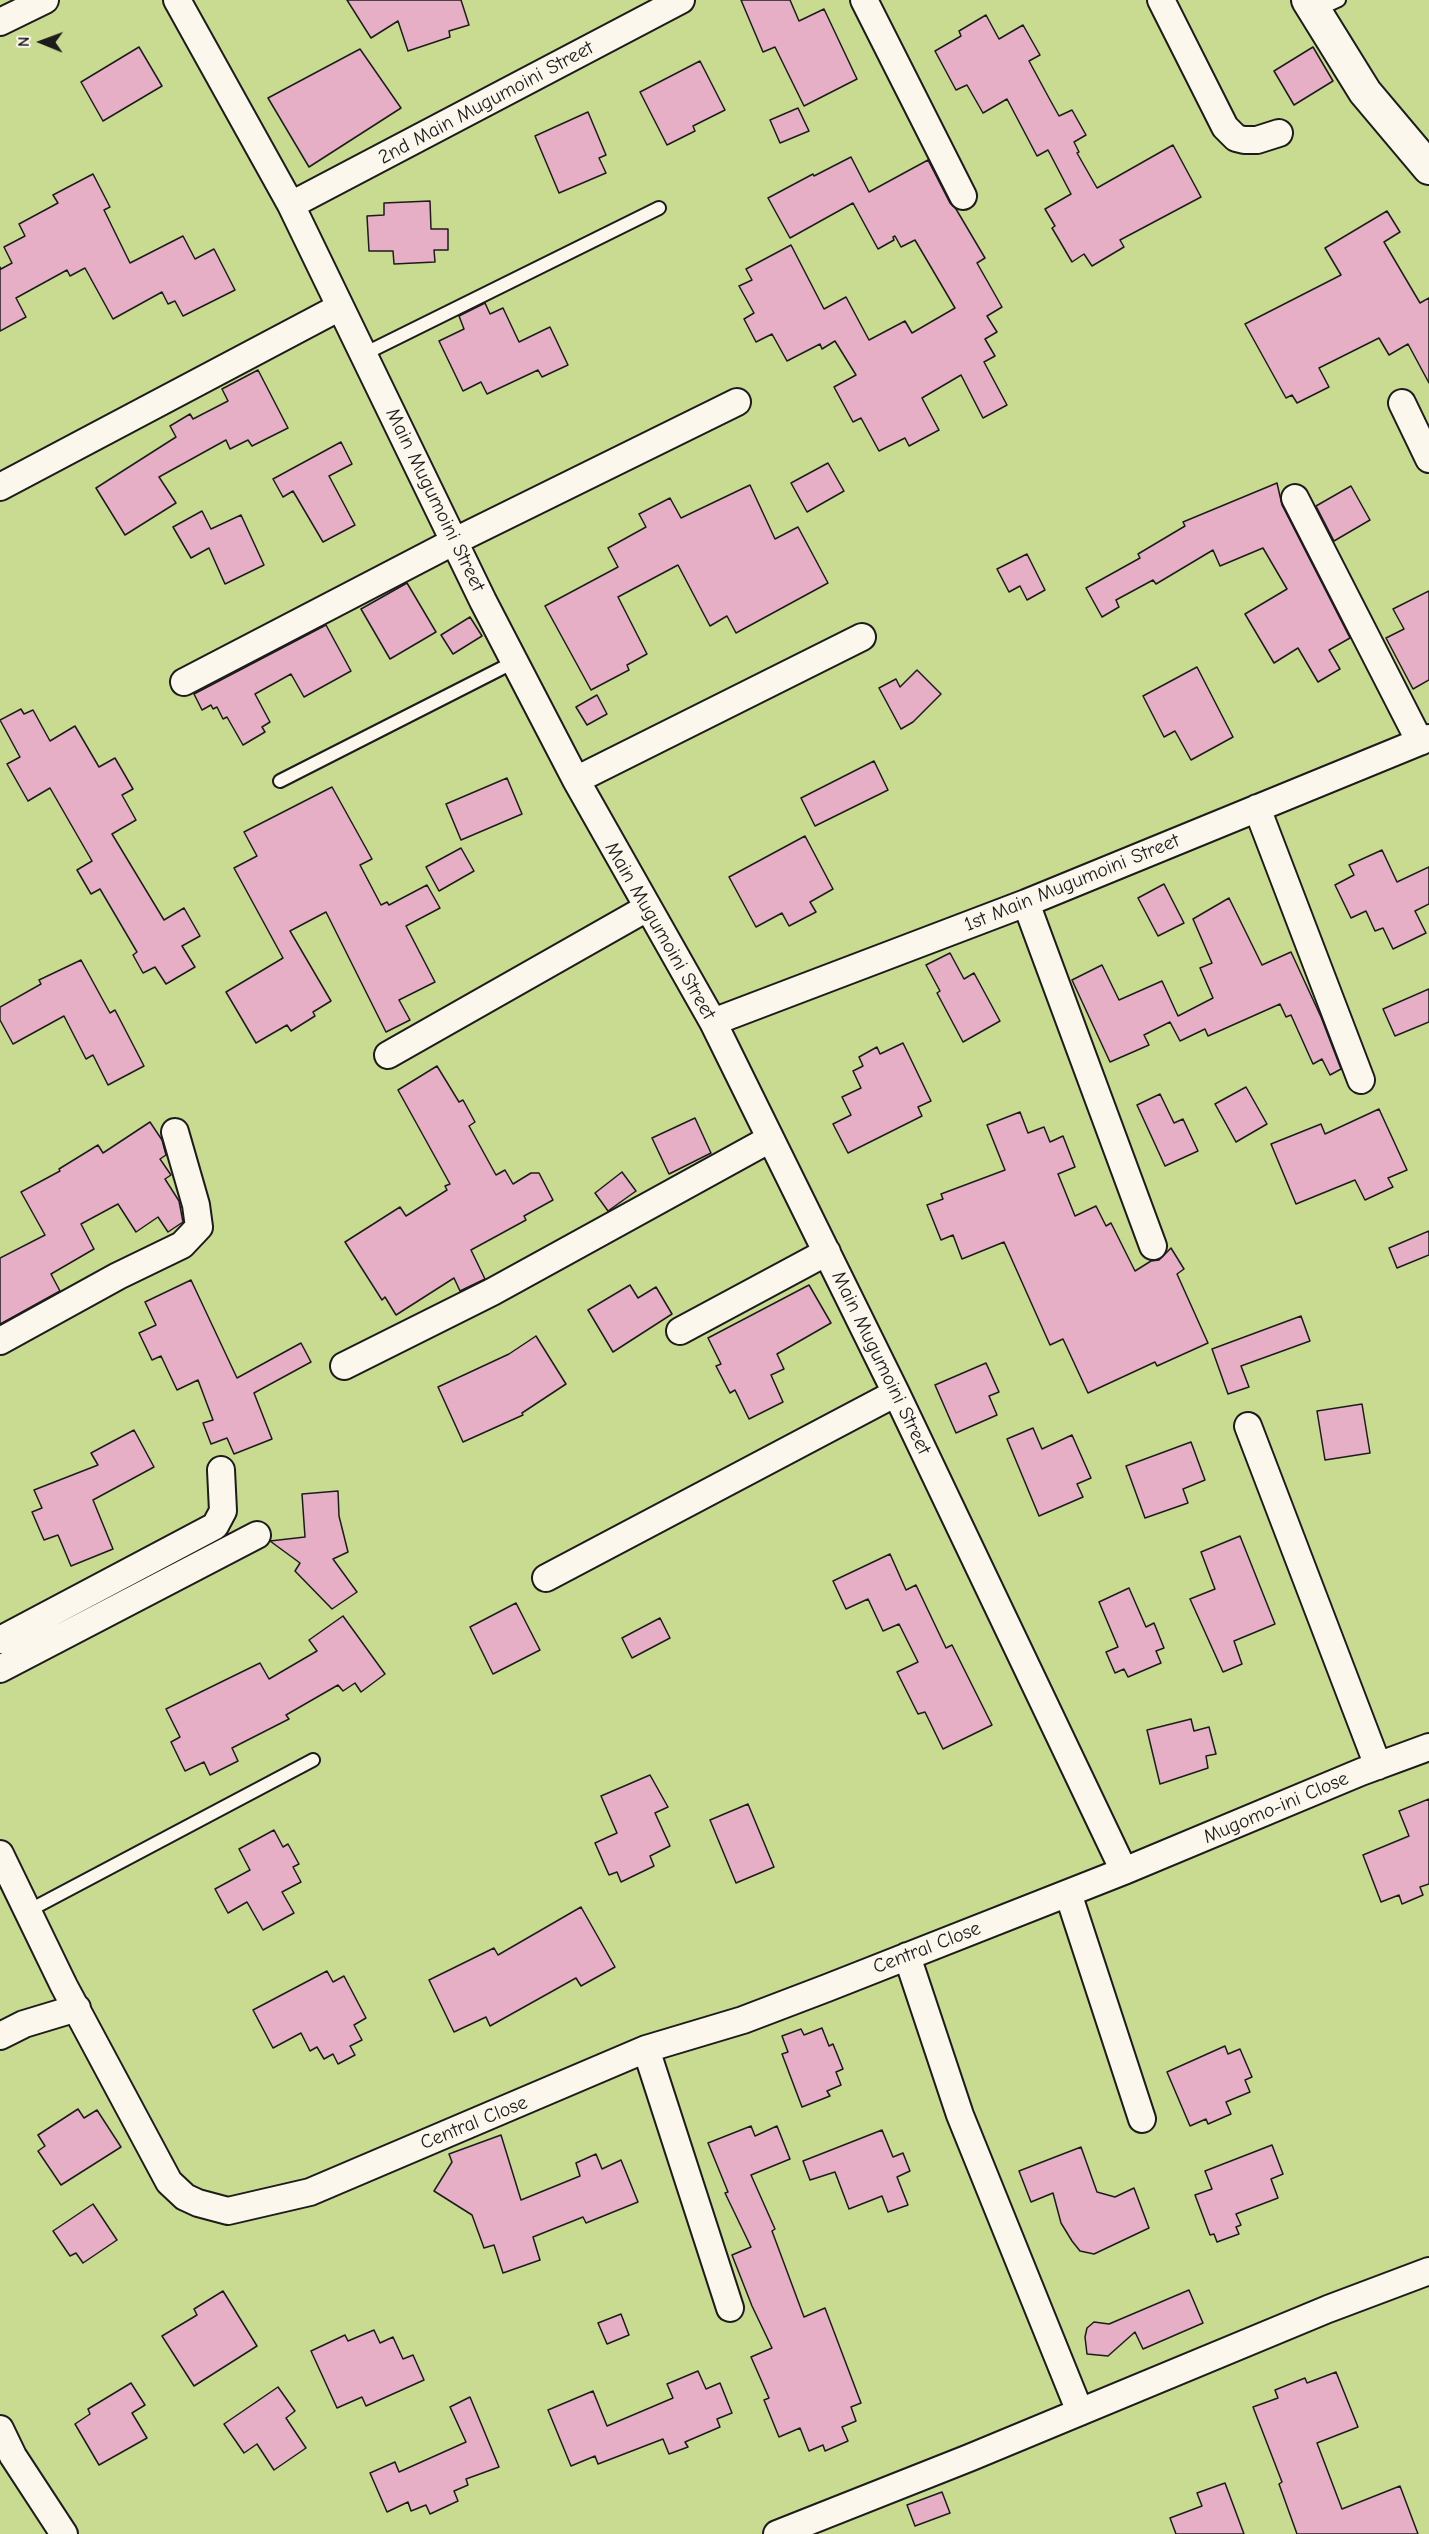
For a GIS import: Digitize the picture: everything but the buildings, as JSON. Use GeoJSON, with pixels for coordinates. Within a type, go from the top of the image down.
{"type":"FeatureCollection","features":[{"type":"Feature","properties":{"kind":"street"},"geometry":{"type":"LineString","coordinates":[[0,22],[45,0]]}},
{"type":"Feature","properties":{"kind":"street","name":"Main Mugumoini Street"},"geometry":{"type":"LineString","coordinates":[[177,0],[291,205],[514,662],[576,780],[713,1022],[896,1393],[1124,1871]]}},
{"type":"Feature","properties":{"kind":"street","name":"2nd Main Mugumoini Street"},"geometry":{"type":"LineString","coordinates":[[291,205],[681,0]]}},
{"type":"Feature","properties":{"kind":"street"},"geometry":{"type":"LineString","coordinates":[[864,0],[963,196]]}},
{"type":"Feature","properties":{"kind":"street"},"geometry":{"type":"LineString","coordinates":[[1161,0],[1225,128],[1236,138],[1244,140],[1257,140],[1279,133]]}},
{"type":"Feature","properties":{"kind":"street"},"geometry":{"type":"LineString","coordinates":[[1320,4],[1365,92],[1429,168]]}},
{"type":"Feature","properties":{"kind":"street"},"geometry":{"type":"LineString","coordinates":[[0,487],[340,307]]}},
{"type":"Feature","properties":{"kind":"street"},"geometry":{"type":"LineString","coordinates":[[184,682],[455,542],[737,402]]}},
{"type":"Feature","properties":{"kind":"street"},"geometry":{"type":"LineString","coordinates":[[1402,403],[1429,459]]}},
{"type":"Feature","properties":{"kind":"street"},"geometry":{"type":"LineString","coordinates":[[1295,498],[1425,740]]}},
{"type":"Feature","properties":{"kind":"street"},"geometry":{"type":"LineString","coordinates":[[576,780],[862,637]]}},
{"type":"Feature","properties":{"kind":"street","name":"1st Main Mugumoini Street"},"geometry":{"type":"LineString","coordinates":[[713,1022],[1026,903],[1425,740]]}},
{"type":"Feature","properties":{"kind":"street"},"geometry":{"type":"LineString","coordinates":[[1257,808],[1361,1080]]}},
{"type":"Feature","properties":{"kind":"street"},"geometry":{"type":"LineString","coordinates":[[1026,903],[1153,1246]]}},
{"type":"Feature","properties":{"kind":"street"},"geometry":{"type":"LineString","coordinates":[[388,1055],[647,908]]}},
{"type":"Feature","properties":{"kind":"street"},"geometry":{"type":"LineString","coordinates":[[0,1341],[118,1276],[182,1245],[199,1227],[196,1205],[175,1132]]}},
{"type":"Feature","properties":{"kind":"street"},"geometry":{"type":"LineString","coordinates":[[344,1366],[492,1292],[770,1139]]}},
{"type":"Feature","properties":{"kind":"street"},"geometry":{"type":"LineString","coordinates":[[681,1331],[827,1252]]}},
{"type":"Feature","properties":{"kind":"street"},"geometry":{"type":"LineString","coordinates":[[546,1578],[896,1393]]}},
{"type":"Feature","properties":{"kind":"street"},"geometry":{"type":"LineString","coordinates":[[1248,1426],[1378,1766]]}},
{"type":"Feature","properties":{"kind":"street"},"geometry":{"type":"LineString","coordinates":[[0,1640],[215,1526],[223,1511],[221,1470]]}},
{"type":"Feature","properties":{"kind":"street"},"geometry":{"type":"LineString","coordinates":[[0,1670],[257,1535]]}},
{"type":"Feature","properties":{"kind":"street","name":"Mugomo-ini Close"},"geometry":{"type":"LineString","coordinates":[[1124,1871],[1429,1747]]}},
{"type":"Feature","properties":{"kind":"street","name":"Central Close"},"geometry":{"type":"LineString","coordinates":[[0,1854],[76,2008],[170,2182],[185,2197],[228,2211],[310,2192],[646,2049],[743,2020],[1124,1871]]}},
{"type":"Feature","properties":{"kind":"street"},"geometry":{"type":"LineString","coordinates":[[1068,1893],[1142,2119]]}},
{"type":"Feature","properties":{"kind":"street"},"geometry":{"type":"LineString","coordinates":[[907,1956],[960,2115],[1080,2412]]}},
{"type":"Feature","properties":{"kind":"street"},"geometry":{"type":"LineString","coordinates":[[0,2036],[24,2024],[76,2008]]}},
{"type":"Feature","properties":{"kind":"street"},"geometry":{"type":"LineString","coordinates":[[646,2049],[730,2308]]}},
{"type":"Feature","properties":{"kind":"street"},"geometry":{"type":"LineString","coordinates":[[777,2534],[1328,2309],[1429,2271]]}},
{"type":"Feature","properties":{"kind":"street"},"geometry":{"type":"LineString","coordinates":[[0,2429],[13,2456],[64,2534]]}},
{"type":"Feature","properties":{"kind":"lane"},"geometry":{"type":"LineString","coordinates":[[364,354],[659,208]]}},
{"type":"Feature","properties":{"kind":"lane"},"geometry":{"type":"LineString","coordinates":[[280,781],[514,662]]}},
{"type":"Feature","properties":{"kind":"lane"},"geometry":{"type":"LineString","coordinates":[[28,1911],[313,1760]]}},
{"type":"Feature","properties":{"kind":"green space"},"geometry":{"type":"Polygon","coordinates":[[[0,0],[1429,0],[1429,2534],[0,2534],[0,0]]]}}]}
